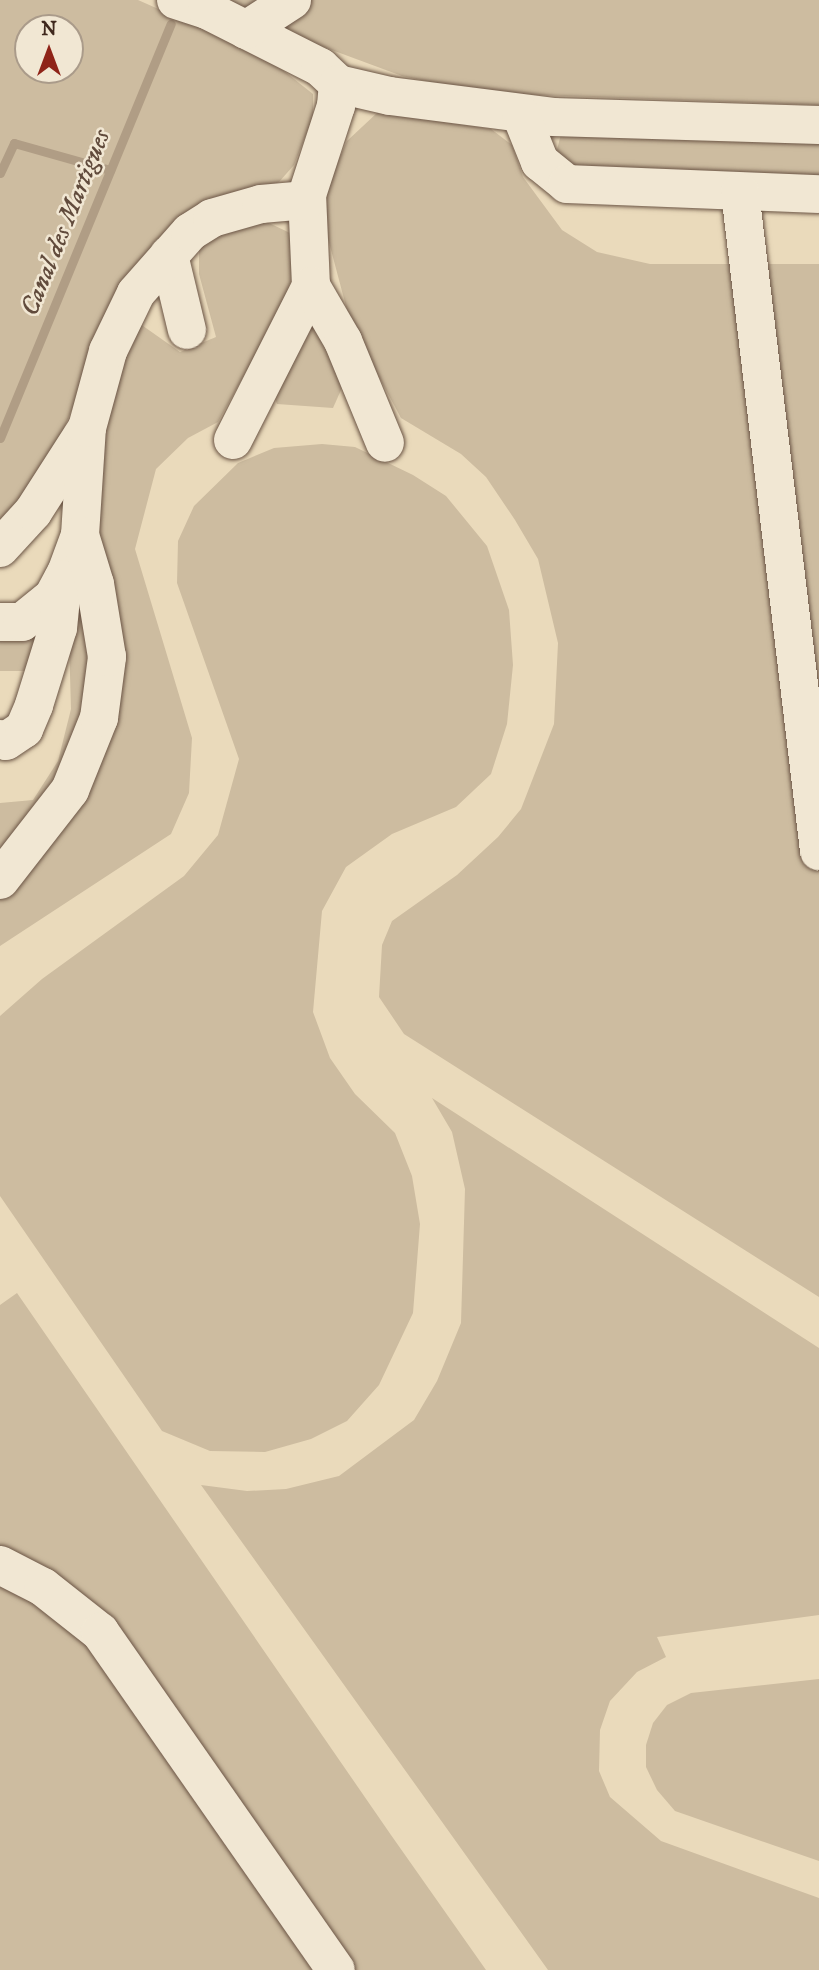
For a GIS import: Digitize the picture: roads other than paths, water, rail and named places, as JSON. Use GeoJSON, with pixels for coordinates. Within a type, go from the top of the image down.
{"type":"FeatureCollection","features":[{"type":"Feature","properties":{"kind":"lane"},"geometry":{"type":"LineString","coordinates":[[176,0],[246,30],[320,67],[338,83],[520,115],[819,125]]}},
{"type":"Feature","properties":{"kind":"lane"},"geometry":{"type":"LineString","coordinates":[[246,30],[292,0]]}},
{"type":"Feature","properties":{"kind":"lane"},"geometry":{"type":"LineString","coordinates":[[338,83],[336,106],[307,200],[311,286],[342,341],[385,443]]}},
{"type":"Feature","properties":{"kind":"lane"},"geometry":{"type":"LineString","coordinates":[[520,115],[540,162],[567,184],[819,194]]}},
{"type":"Feature","properties":{"kind":"lane"},"geometry":{"type":"LineString","coordinates":[[740,192],[819,851]]}},
{"type":"Feature","properties":{"kind":"lane"},"geometry":{"type":"LineString","coordinates":[[0,622],[22,622],[53,597],[63,579],[80,535],[87,428],[108,351],[136,293],[190,232],[212,218],[261,204],[307,200]]}},
{"type":"Feature","properties":{"kind":"lane"},"geometry":{"type":"LineString","coordinates":[[169,255],[187,330]]}},
{"type":"Feature","properties":{"kind":"lane"},"geometry":{"type":"LineString","coordinates":[[233,440],[311,286]]}},
{"type":"Feature","properties":{"kind":"lane"},"geometry":{"type":"LineString","coordinates":[[0,548],[33,512],[87,428]]}},
{"type":"Feature","properties":{"kind":"lane"},"geometry":{"type":"LineString","coordinates":[[0,880],[70,790],[99,719],[107,657],[95,584],[80,535]]}},
{"type":"Feature","properties":{"kind":"lane"},"geometry":{"type":"LineString","coordinates":[[0,738],[6,741],[24,729],[34,705],[58,628],[63,579]]}},
{"type":"Feature","properties":{"kind":"lane"},"geometry":{"type":"LineString","coordinates":[[0,1565],[43,1587],[100,1632],[336,1970]]}},
{"type":"Feature","properties":{"kind":"waterway","name":"Canal des Martigues"},"geometry":{"type":"LineString","coordinates":[[0,438],[171,24]]}},
{"type":"Feature","properties":{"kind":"waterway"},"geometry":{"type":"LineString","coordinates":[[0,173],[14,143],[110,170]]}}]}
